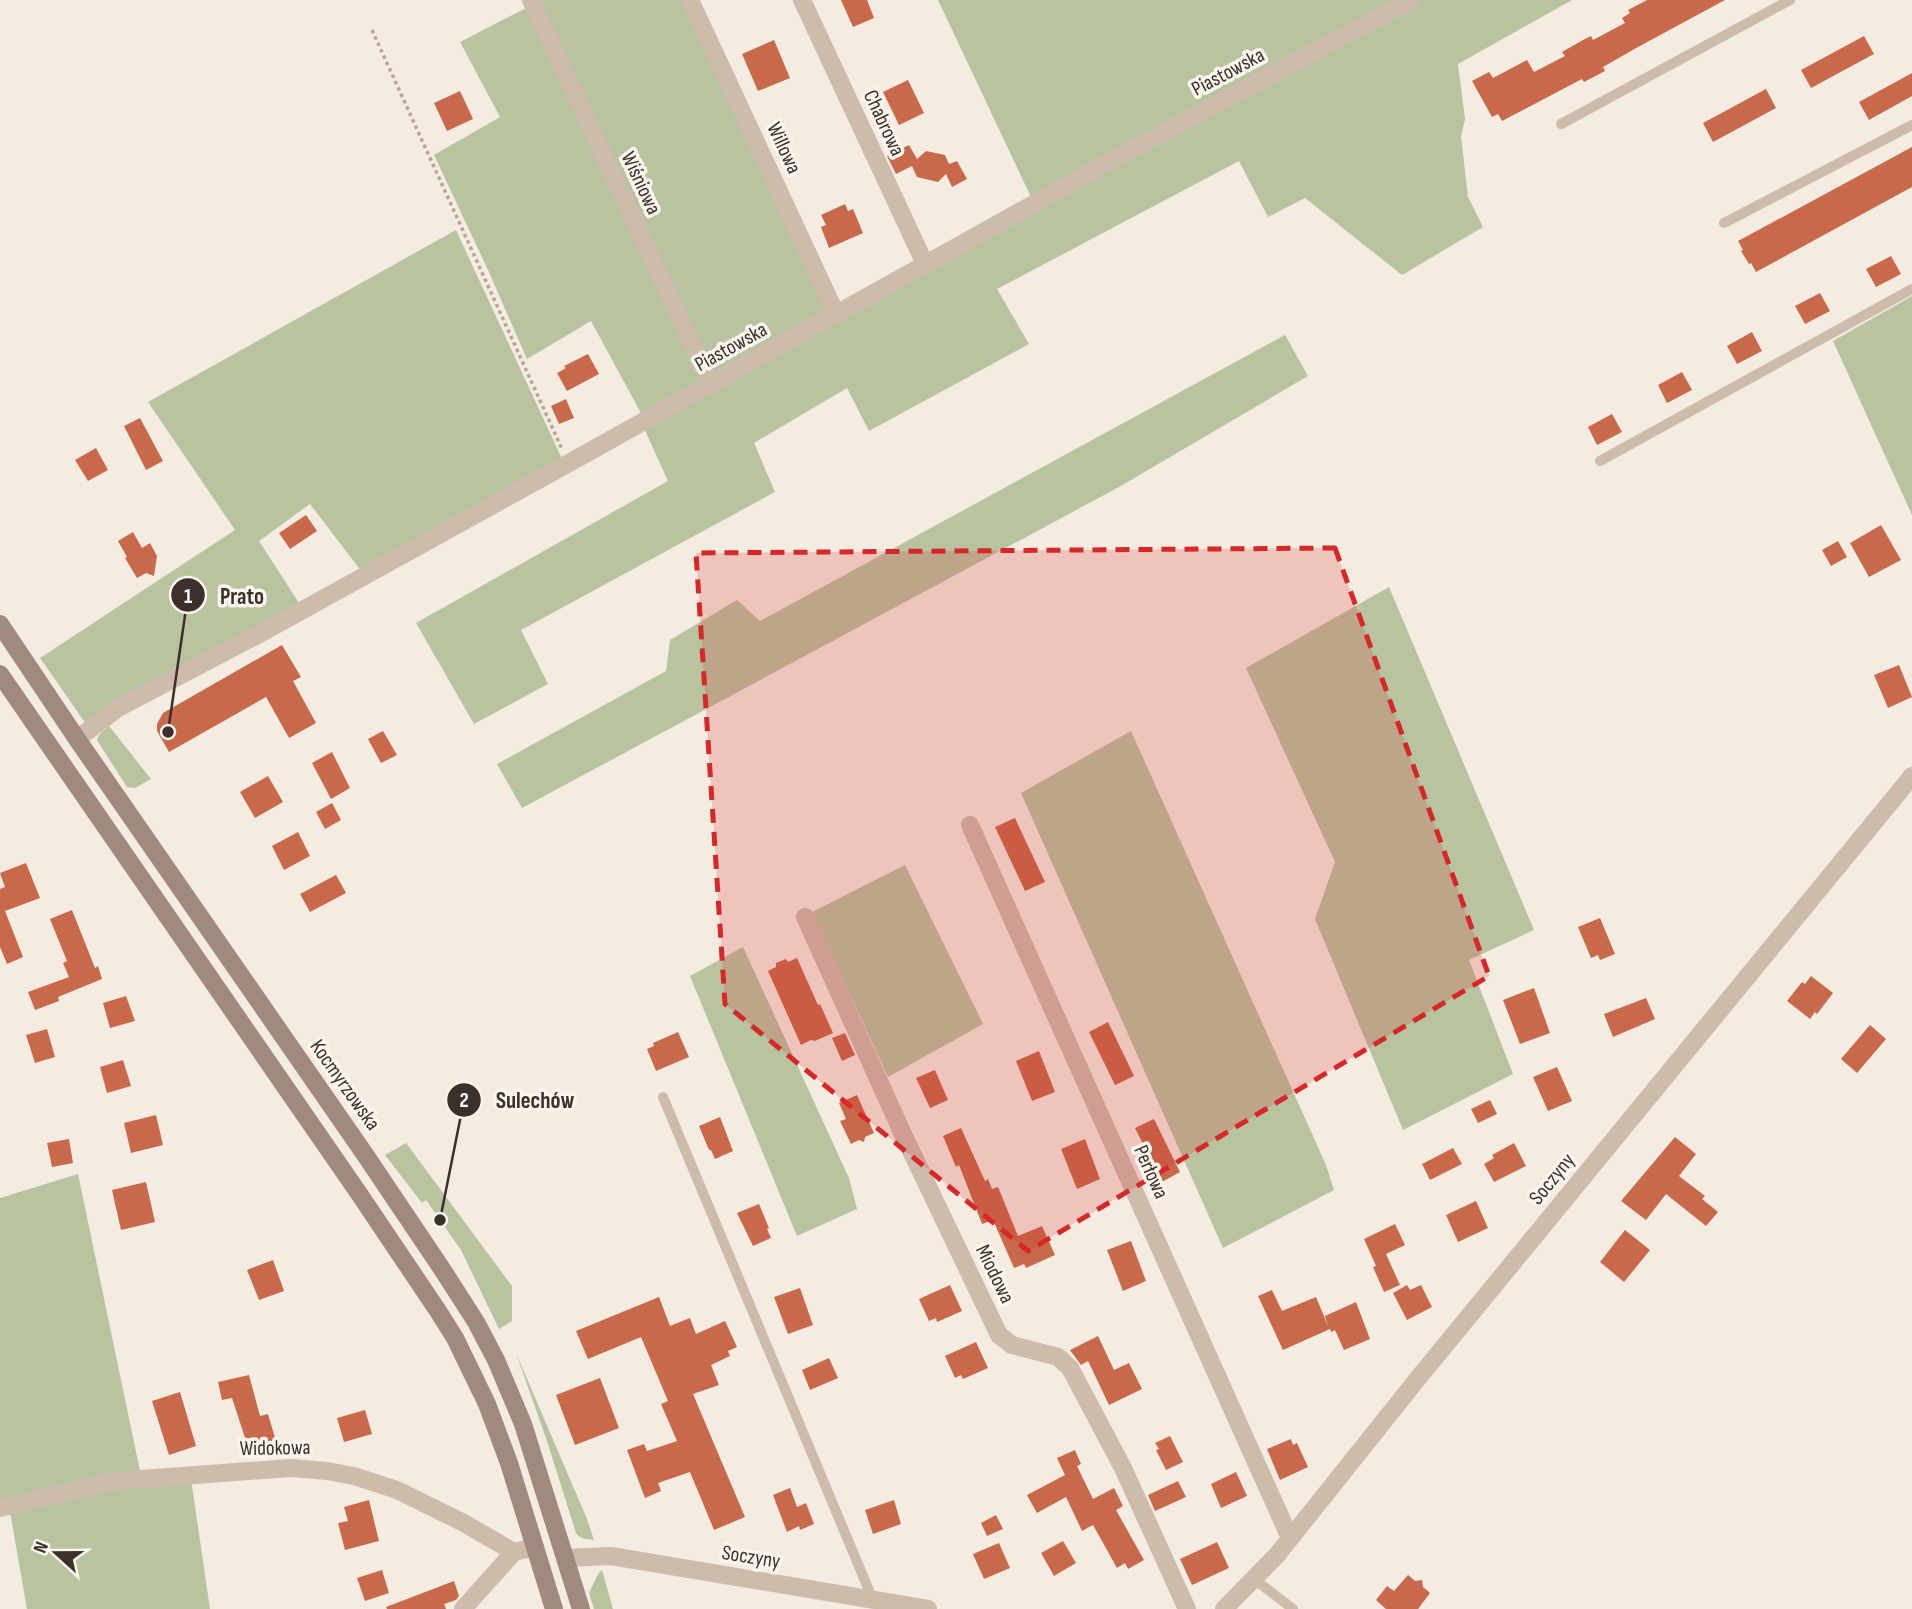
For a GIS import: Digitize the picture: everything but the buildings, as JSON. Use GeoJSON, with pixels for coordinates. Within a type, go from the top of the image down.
{"type":"FeatureCollection","features":[{"type":"Feature","properties":{"kind":"main road","name":"Kocmyrzowska"},"geometry":{"type":"LineString","coordinates":[[0,624],[366,1156],[476,1322],[496,1360],[523,1424],[581,1609]]}},
{"type":"Feature","properties":{"kind":"main road"},"geometry":{"type":"LineString","coordinates":[[0,674],[438,1311],[469,1365],[487,1404],[509,1463],[554,1609]]}},
{"type":"Feature","properties":{"kind":"street","name":"Wiśniowa"},"geometry":{"type":"LineString","coordinates":[[531,0],[711,384]]}},
{"type":"Feature","properties":{"kind":"street","name":"Willowa"},"geometry":{"type":"LineString","coordinates":[[690,0],[836,314]]}},
{"type":"Feature","properties":{"kind":"street","name":"Chabrowa"},"geometry":{"type":"LineString","coordinates":[[802,0],[925,264]]}},
{"type":"Feature","properties":{"kind":"street","name":"Piastowska"},"geometry":{"type":"LineString","coordinates":[[77,739],[118,708],[263,632],[1125,153],[1411,0]]}},
{"type":"Feature","properties":{"kind":"street","name":"Soczyny"},"geometry":{"type":"LineString","coordinates":[[1224,1609],[1290,1538],[1912,776]]}},
{"type":"Feature","properties":{"kind":"street","name":"Perłowa"},"geometry":{"type":"LineString","coordinates":[[970,825],[1290,1538]]}},
{"type":"Feature","properties":{"kind":"street","name":"Miodowa"},"geometry":{"type":"LineString","coordinates":[[805,917],[902,1132],[999,1335],[1012,1345],[1058,1357],[1070,1368],[1123,1468],[1187,1609]]}},
{"type":"Feature","properties":{"kind":"street","name":"Widokowa"},"geometry":{"type":"LineString","coordinates":[[0,1508],[114,1481],[291,1468],[327,1471],[354,1476],[397,1490],[462,1522],[514,1552]]}},
{"type":"Feature","properties":{"kind":"street"},"geometry":{"type":"LineString","coordinates":[[463,1609],[514,1552],[535,1547]]}},
{"type":"Feature","properties":{"kind":"street","name":"Soczyny"},"geometry":{"type":"LineString","coordinates":[[566,1558],[611,1556],[928,1609]]}},
{"type":"Feature","properties":{"kind":"lane"},"geometry":{"type":"LineString","coordinates":[[1561,124],[1790,0]]}},
{"type":"Feature","properties":{"kind":"lane"},"geometry":{"type":"LineString","coordinates":[[1724,223],[1912,125]]}},
{"type":"Feature","properties":{"kind":"lane"},"geometry":{"type":"LineString","coordinates":[[1600,461],[1912,289]]}},
{"type":"Feature","properties":{"kind":"lane"},"geometry":{"type":"LineString","coordinates":[[663,1097],[873,1600]]}},
{"type":"Feature","properties":{"kind":"lane"},"geometry":{"type":"LineString","coordinates":[[1254,1579],[1293,1609]]}},
{"type":"Feature","properties":{"kind":"path"},"geometry":{"type":"LineString","coordinates":[[372,30],[569,463]]}},
{"type":"Feature","properties":{"kind":"highlighted area"},"geometry":{"type":"Polygon","coordinates":[[[1335,548],[1489,976],[1028,1251],[725,1004],[696,553],[1335,548]]]}},
{"type":"Feature","properties":{"kind":"green space"},"geometry":{"type":"Polygon","coordinates":[[[535,0],[682,0],[831,312],[713,379],[535,0]]]}},
{"type":"Feature","properties":{"kind":"green space"},"geometry":{"type":"Polygon","coordinates":[[[938,0],[1395,0],[1031,197],[938,0]]]}},
{"type":"Feature","properties":{"kind":"green space"},"geometry":{"type":"Polygon","coordinates":[[[1419,0],[1572,0],[1458,64],[1465,119],[1461,137],[1468,197],[1483,227],[1402,275],[1305,198],[1268,217],[1239,161],[997,289],[1029,344],[869,431],[847,388],[754,443],[775,492],[521,630],[548,684],[474,724],[416,623],[668,481],[643,426],[1419,0]]]}},
{"type":"Feature","properties":{"kind":"green space"},"geometry":{"type":"Polygon","coordinates":[[[528,7],[704,383],[642,415],[591,321],[527,359],[434,155],[500,117],[460,42],[528,7]]]}},
{"type":"Feature","properties":{"kind":"green space"},"geometry":{"type":"Polygon","coordinates":[[[456,230],[563,461],[362,572],[310,504],[259,541],[301,606],[86,724],[40,658],[235,530],[148,402],[456,230]]]}},
{"type":"Feature","properties":{"kind":"green space"},"geometry":{"type":"Polygon","coordinates":[[[1912,296],[1912,515],[1833,341],[1912,296]]]}},
{"type":"Feature","properties":{"kind":"green space"},"geometry":{"type":"Polygon","coordinates":[[[1285,335],[1308,376],[1119,487],[522,808],[497,764],[666,671],[670,640],[737,600],[760,621],[1285,335]]]}},
{"type":"Feature","properties":{"kind":"green space"},"geometry":{"type":"Polygon","coordinates":[[[1389,587],[1534,930],[1469,960],[1513,1074],[1403,1130],[1315,919],[1335,862],[1246,668],[1389,587]]]}},
{"type":"Feature","properties":{"kind":"green space"},"geometry":{"type":"Polygon","coordinates":[[[109,726],[151,779],[135,788],[127,787],[97,740],[109,726]]]}},
{"type":"Feature","properties":{"kind":"green space"},"geometry":{"type":"Polygon","coordinates":[[[1131,731],[1326,1165],[1334,1190],[1223,1248],[1021,793],[1131,731]]]}},
{"type":"Feature","properties":{"kind":"green space"},"geometry":{"type":"Polygon","coordinates":[[[905,865],[983,1024],[888,1077],[812,912],[905,865]]]}},
{"type":"Feature","properties":{"kind":"green space"},"geometry":{"type":"Polygon","coordinates":[[[743,947],[849,1178],[857,1209],[797,1236],[690,976],[743,947]]]}},
{"type":"Feature","properties":{"kind":"green space"},"geometry":{"type":"Polygon","coordinates":[[[406,1143],[512,1286],[512,1321],[499,1329],[461,1250],[426,1200],[422,1203],[385,1155],[406,1143]]]}},
{"type":"Feature","properties":{"kind":"green space"},"geometry":{"type":"Polygon","coordinates":[[[78,1174],[140,1471],[0,1504],[0,1198],[78,1174]]]}},
{"type":"Feature","properties":{"kind":"green space"},"geometry":{"type":"Polygon","coordinates":[[[516,1353],[594,1540],[581,1538],[576,1533],[516,1353]]]}},
{"type":"Feature","properties":{"kind":"green space"},"geometry":{"type":"Polygon","coordinates":[[[191,1479],[210,1609],[27,1609],[10,1512],[114,1485],[191,1479]]]}},
{"type":"Feature","properties":{"kind":"green space"},"geometry":{"type":"Polygon","coordinates":[[[602,1570],[613,1609],[594,1609],[589,1593],[602,1570]]]}},
{"type":"Feature","properties":{"kind":"place","name":"Prato"},"geometry":{"type":"Point","coordinates":[168,732]}},
{"type":"Feature","properties":{"kind":"place","name":"Sulechów"},"geometry":{"type":"Point","coordinates":[440,1220]}}]}
